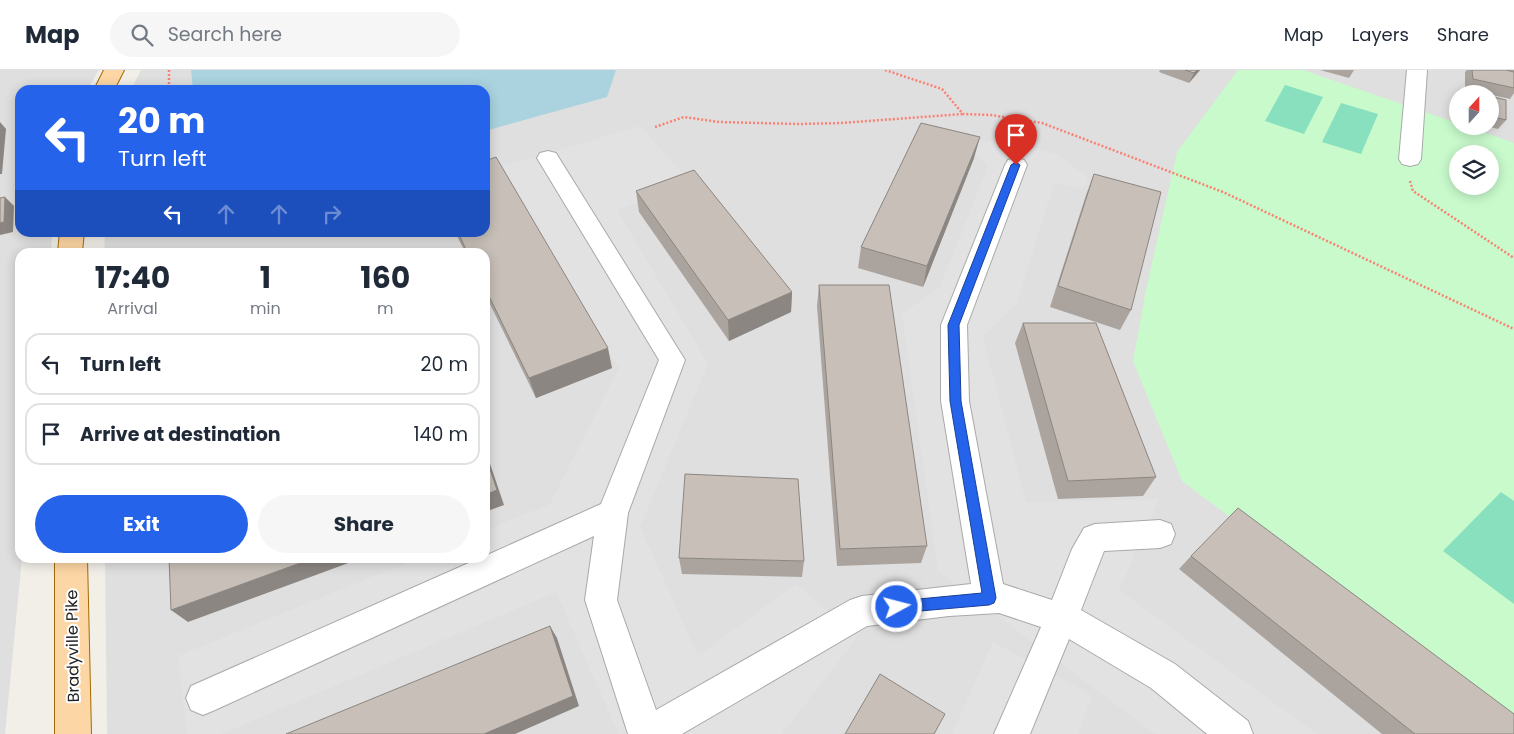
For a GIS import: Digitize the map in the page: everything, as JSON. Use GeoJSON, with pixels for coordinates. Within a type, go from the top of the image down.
{"type":"FeatureCollection","features":[{"type":"Feature","properties":{"kind":"main road"},"geometry":{"type":"LineString","coordinates":[[106,85],[114,70]]}},
{"type":"Feature","properties":{"kind":"main road","name":"Bradyville Pike"},"geometry":{"type":"LineString","coordinates":[[71,563],[73,734]]}},
{"type":"Feature","properties":{"kind":"street"},"geometry":{"type":"LineString","coordinates":[[1409,166],[1417,70]]}},
{"type":"Feature","properties":{"kind":"street"},"geometry":{"type":"LineString","coordinates":[[548,158],[672,360],[613,513],[601,600],[647,734],[862,611],[989,598],[999,598],[1071,622],[1163,676],[1235,734]]}},
{"type":"Feature","properties":{"kind":"street"},"geometry":{"type":"LineString","coordinates":[[989,598],[955,401],[954,325],[1016,165]]}},
{"type":"Feature","properties":{"kind":"street"},"geometry":{"type":"LineString","coordinates":[[204,698],[613,513]]}},
{"type":"Feature","properties":{"kind":"street"},"geometry":{"type":"LineString","coordinates":[[1012,734],[1062,619],[1088,549],[1095,538],[1160,534]]}},
{"type":"Feature","properties":{"kind":"path"},"geometry":{"type":"LineString","coordinates":[[169,70],[169,85]]}},
{"type":"Feature","properties":{"kind":"path"},"geometry":{"type":"LineString","coordinates":[[886,70],[942,89],[963,114]]}},
{"type":"Feature","properties":{"kind":"path"},"geometry":{"type":"LineString","coordinates":[[655,127],[684,117],[720,122],[799,124],[841,123],[963,114],[991,115],[1042,124],[1223,192],[1514,329]]}},
{"type":"Feature","properties":{"kind":"path"},"geometry":{"type":"LineString","coordinates":[[1409,166],[1412,191],[1514,258]]}},
{"type":"Feature","properties":{"kind":"shaded area"},"geometry":{"type":"Polygon","coordinates":[[[0,70],[99,70],[90,85],[15,85],[15,237],[52,237],[51,248],[15,248],[15,563],[22,563],[5,734],[0,734],[0,70]]]}},
{"type":"Feature","properties":{"kind":"shaded area"},"geometry":{"type":"Polygon","coordinates":[[[141,70],[1514,70],[1514,734],[107,734],[105,563],[490,563],[490,248],[104,248],[105,237],[490,237],[490,85],[134,85],[141,70]]]}},
{"type":"Feature","properties":{"kind":"shaded area"},"geometry":{"type":"Polygon","coordinates":[[[640,126],[691,183],[617,210],[708,364],[640,527],[698,656],[796,584],[857,637],[782,734],[619,734],[556,592],[221,734],[187,734],[178,656],[406,563],[490,563],[490,528],[550,504],[619,368],[494,169],[640,126]]]}},
{"type":"Feature","properties":{"kind":"shaded area"},"geometry":{"type":"Polygon","coordinates":[[[974,142],[1015,142],[1058,155],[1089,178],[1082,189],[1054,183],[1017,303],[983,337],[1026,502],[1159,499],[1119,590],[1317,734],[1155,734],[938,571],[902,314],[940,287],[988,166],[973,150],[974,142]]]}},
{"type":"Feature","properties":{"kind":"shaded area"},"geometry":{"type":"Polygon","coordinates":[[[993,642],[1092,695],[1078,734],[952,734],[993,642]]]}},
{"type":"Feature","properties":{"kind":"green space"},"geometry":{"type":"Polygon","coordinates":[[[1238,70],[1303,70],[1449,120],[1449,135],[1491,135],[1514,143],[1514,730],[1182,481],[1133,361],[1146,290],[1177,152],[1238,70]]]}},
{"type":"Feature","properties":{"kind":"green space"},"geometry":{"type":"Polygon","coordinates":[[[1285,85],[1323,97],[1304,134],[1265,121],[1285,85]]]}},
{"type":"Feature","properties":{"kind":"green space"},"geometry":{"type":"Polygon","coordinates":[[[1341,103],[1378,114],[1361,154],[1322,142],[1341,103]]]}},
{"type":"Feature","properties":{"kind":"green space"},"geometry":{"type":"Polygon","coordinates":[[[1501,492],[1514,501],[1514,604],[1443,551],[1501,492]]]}},
{"type":"Feature","properties":{"kind":"water"},"geometry":{"type":"Polygon","coordinates":[[[191,70],[616,70],[607,97],[490,130],[490,85],[192,85],[191,70]]]}},
{"type":"Feature","properties":{"kind":"building"},"geometry":{"type":"Polygon","coordinates":[[[1185,70],[1197,70],[1194,73],[1185,70]]]}},
{"type":"Feature","properties":{"kind":"building"},"geometry":{"type":"Polygon","coordinates":[[[1472,70],[1506,70],[1514,72],[1514,88],[1473,79],[1472,70]]]}},
{"type":"Feature","properties":{"kind":"building"},"geometry":{"type":"Polygon","coordinates":[[[1499,98],[1506,100],[1506,120],[1499,118],[1499,98]]]}},
{"type":"Feature","properties":{"kind":"building"},"geometry":{"type":"Polygon","coordinates":[[[921,123],[980,137],[927,266],[861,247],[921,123]]]}},
{"type":"Feature","properties":{"kind":"building"},"geometry":{"type":"Polygon","coordinates":[[[496,157],[608,348],[529,378],[490,298],[490,248],[465,248],[460,237],[490,237],[490,159],[496,157]]]}},
{"type":"Feature","properties":{"kind":"building"},"geometry":{"type":"Polygon","coordinates":[[[694,170],[792,292],[728,320],[636,191],[694,170]]]}},
{"type":"Feature","properties":{"kind":"building"},"geometry":{"type":"Polygon","coordinates":[[[1094,174],[1161,192],[1131,310],[1058,286],[1094,174]]]}},
{"type":"Feature","properties":{"kind":"building"},"geometry":{"type":"Polygon","coordinates":[[[5,197],[4,222],[0,223],[0,198],[5,197]]]}},
{"type":"Feature","properties":{"kind":"building"},"geometry":{"type":"Polygon","coordinates":[[[819,285],[889,285],[927,546],[840,549],[819,285]]]}},
{"type":"Feature","properties":{"kind":"building"},"geometry":{"type":"Polygon","coordinates":[[[1023,323],[1096,323],[1156,477],[1068,481],[1023,323]]]}},
{"type":"Feature","properties":{"kind":"building"},"geometry":{"type":"Polygon","coordinates":[[[490,469],[497,490],[490,493],[490,469]]]}},
{"type":"Feature","properties":{"kind":"building"},"geometry":{"type":"Polygon","coordinates":[[[685,474],[798,479],[804,561],[679,558],[685,474]]]}},
{"type":"Feature","properties":{"kind":"building"},"geometry":{"type":"Polygon","coordinates":[[[1238,508],[1514,714],[1514,734],[1415,734],[1191,556],[1238,508]]]}},
{"type":"Feature","properties":{"kind":"building"},"geometry":{"type":"Polygon","coordinates":[[[169,563],[300,563],[171,610],[169,563]]]}},
{"type":"Feature","properties":{"kind":"building"},"geometry":{"type":"Polygon","coordinates":[[[550,626],[573,696],[484,734],[286,734],[550,626]]]}},
{"type":"Feature","properties":{"kind":"building"},"geometry":{"type":"Polygon","coordinates":[[[880,674],[945,714],[934,734],[845,734],[880,674]]]}},
{"type":"Feature","properties":{"kind":"route"},"geometry":{"type":"LineString","coordinates":[[897,607],[989,598],[955,401],[954,325],[1016,165]]}}]}
